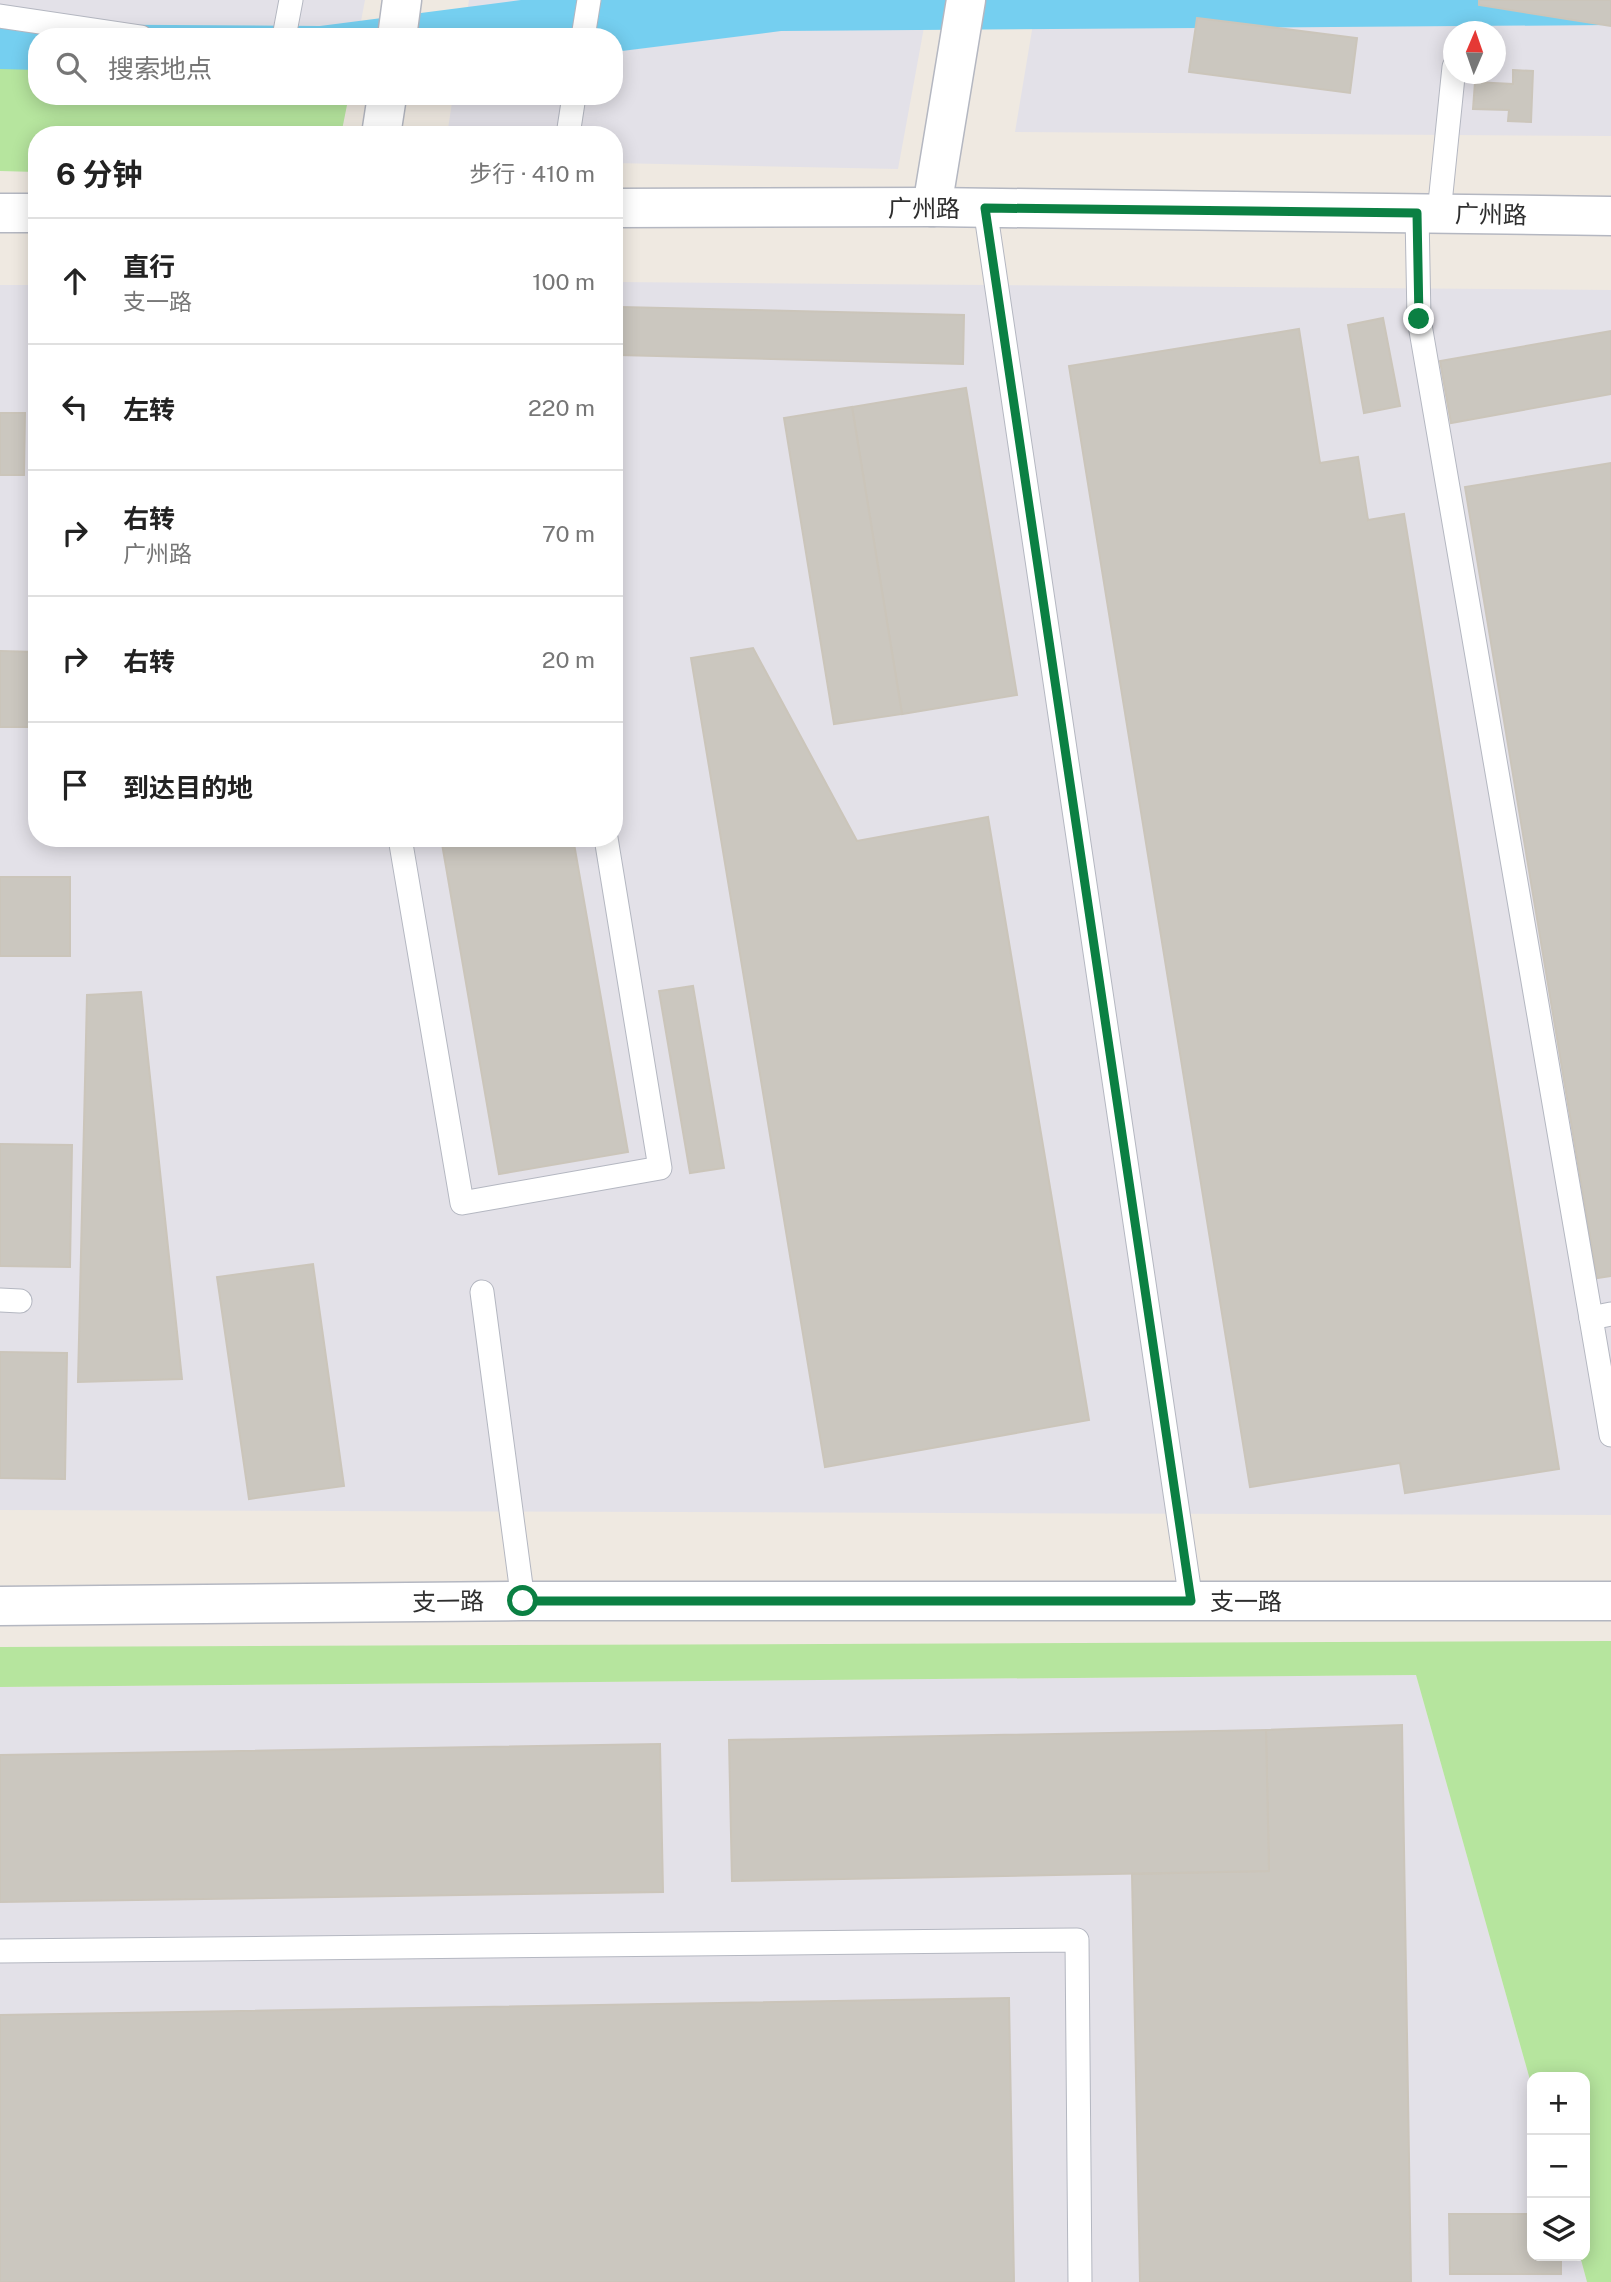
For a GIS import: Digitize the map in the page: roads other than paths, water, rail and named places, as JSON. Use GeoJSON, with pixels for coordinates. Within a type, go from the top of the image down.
{"type":"FeatureCollection","features":[{"type":"Feature","properties":{"kind":"street"},"geometry":{"type":"LineString","coordinates":[[398,28],[402,0]]}},
{"type":"Feature","properties":{"kind":"street"},"geometry":{"type":"LineString","coordinates":[[932,207],[966,0]]}},
{"type":"Feature","properties":{"kind":"street"},"geometry":{"type":"LineString","coordinates":[[382,126],[386,105]]}},
{"type":"Feature","properties":{"kind":"street","name":"广州路"},"geometry":{"type":"LineString","coordinates":[[623,208],[932,207],[1611,216]]}},
{"type":"Feature","properties":{"kind":"street"},"geometry":{"type":"LineString","coordinates":[[0,213],[28,213]]}},
{"type":"Feature","properties":{"kind":"street","name":"支一路"},"geometry":{"type":"LineString","coordinates":[[0,1606],[523,1601],[1611,1601]]}},
{"type":"Feature","properties":{"kind":"lane"},"geometry":{"type":"LineString","coordinates":[[286,28],[290,0]]}},
{"type":"Feature","properties":{"kind":"lane"},"geometry":{"type":"LineString","coordinates":[[584,28],[589,0]]}},
{"type":"Feature","properties":{"kind":"lane"},"geometry":{"type":"LineString","coordinates":[[0,16],[81,28]]}},
{"type":"Feature","properties":{"kind":"lane"},"geometry":{"type":"LineString","coordinates":[[1451,84],[1428,213],[1419,319],[1601,1316],[1611,1434]]}},
{"type":"Feature","properties":{"kind":"lane"},"geometry":{"type":"LineString","coordinates":[[569,126],[573,105]]}},
{"type":"Feature","properties":{"kind":"lane"},"geometry":{"type":"LineString","coordinates":[[985,208],[1191,1601]]}},
{"type":"Feature","properties":{"kind":"lane"},"geometry":{"type":"LineString","coordinates":[[402,847],[462,1203],[660,1168],[607,847]]}},
{"type":"Feature","properties":{"kind":"lane"},"geometry":{"type":"LineString","coordinates":[[482,1293],[523,1601]]}},
{"type":"Feature","properties":{"kind":"lane"},"geometry":{"type":"LineString","coordinates":[[0,1951],[1077,1940],[1080,2282]]}},
{"type":"Feature","properties":{"kind":"water"},"geometry":{"type":"Polygon","coordinates":[[[521,0],[1611,0],[1611,25],[1506,26],[1506,21],[1443,21],[1443,26],[781,31],[623,51],[623,28],[28,28],[28,70],[0,69],[0,24],[320,26],[521,0]]]}}]}
